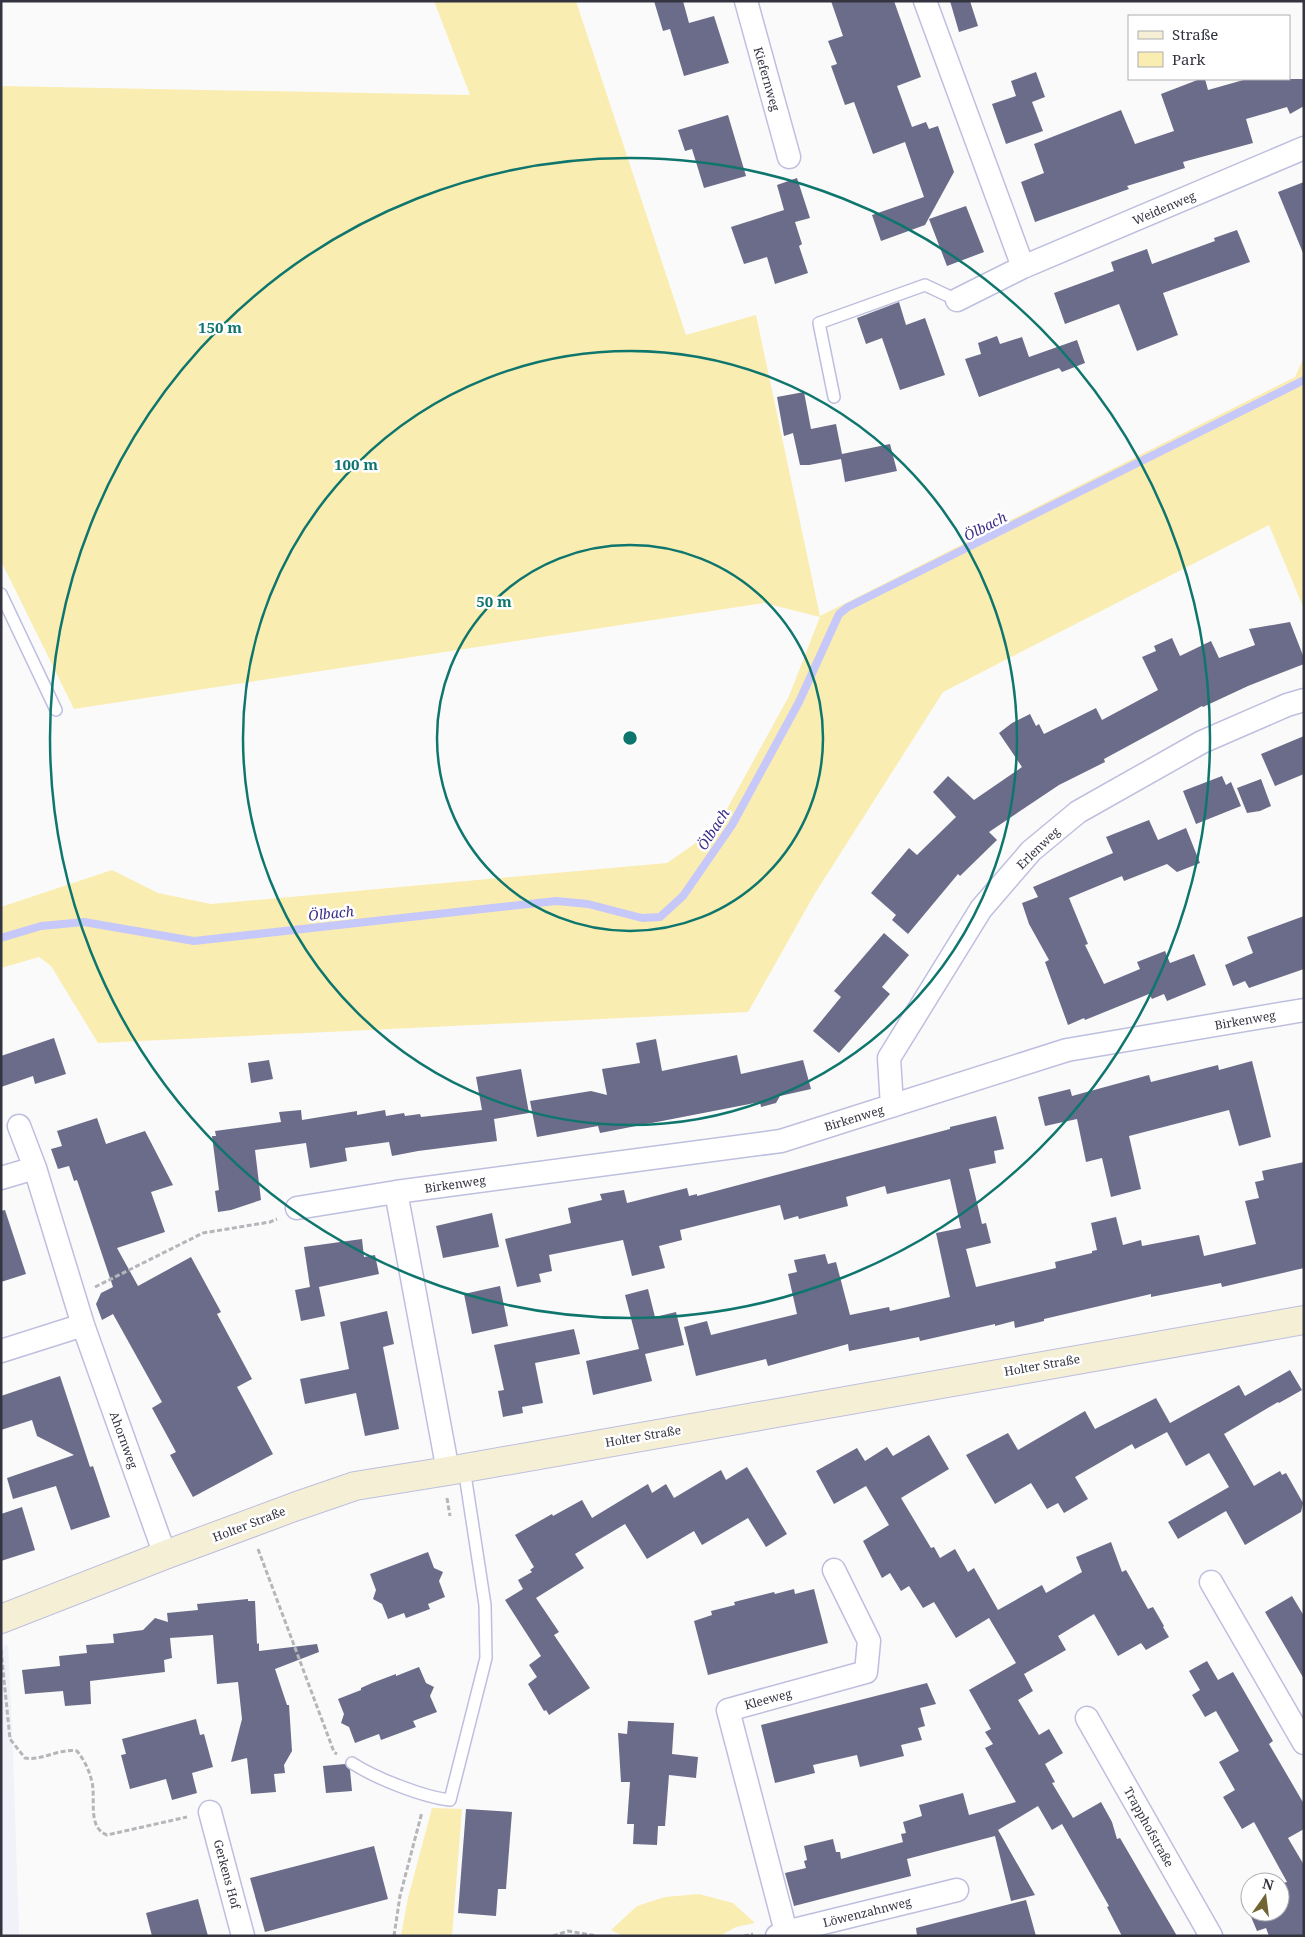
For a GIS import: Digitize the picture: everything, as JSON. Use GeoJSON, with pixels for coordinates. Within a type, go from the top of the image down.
{"type":"FeatureCollection","features":[{"type":"Feature","properties":{"kind":"street","name":"Kiefernweg"},"geometry":{"type":"LineString","coordinates":[[746,1],[789,157]]}},
{"type":"Feature","properties":{"kind":"street"},"geometry":{"type":"LineString","coordinates":[[925,1],[1024,267]]}},
{"type":"Feature","properties":{"kind":"street","name":"Weidenweg"},"geometry":{"type":"LineString","coordinates":[[957,300],[1024,267],[1304,148]]}},
{"type":"Feature","properties":{"kind":"street","name":"Erlenweg"},"geometry":{"type":"LineString","coordinates":[[892,1106],[889,1058],[981,909],[1031,851],[1078,812],[1202,742],[1287,705],[1304,700]]}},
{"type":"Feature","properties":{"kind":"street","name":"Birkenweg"},"geometry":{"type":"LineString","coordinates":[[297,1208],[396,1192],[781,1141],[1067,1050],[1304,1010]]}},
{"type":"Feature","properties":{"kind":"street","name":"Ahornweg"},"geometry":{"type":"LineString","coordinates":[[19,1126],[35,1168],[83,1325],[165,1555]]}},
{"type":"Feature","properties":{"kind":"street"},"geometry":{"type":"LineString","coordinates":[[1,1178],[35,1168]]}},
{"type":"Feature","properties":{"kind":"street"},"geometry":{"type":"LineString","coordinates":[[396,1192],[453,1479]]}},
{"type":"Feature","properties":{"kind":"street","name":"Holter Straße"},"geometry":{"type":"LineString","coordinates":[[1,1619],[165,1555],[355,1486],[453,1479],[1304,1320]]}},
{"type":"Feature","properties":{"kind":"street"},"geometry":{"type":"LineString","coordinates":[[1,1351],[83,1325]]}},
{"type":"Feature","properties":{"kind":"street","name":"Kleeweg"},"geometry":{"type":"LineString","coordinates":[[781,1934],[728,1710],[866,1672],[869,1641],[834,1570]]}},
{"type":"Feature","properties":{"kind":"street"},"geometry":{"type":"LineString","coordinates":[[1211,1582],[1304,1743]]}},
{"type":"Feature","properties":{"kind":"street","name":"Trapphofstraße"},"geometry":{"type":"LineString","coordinates":[[1087,1718],[1210,1936]]}},
{"type":"Feature","properties":{"kind":"street","name":"Gerkens Hof"},"geometry":{"type":"LineString","coordinates":[[210,1812],[243,1936]]}},
{"type":"Feature","properties":{"kind":"street","name":"Löwenzahnweg"},"geometry":{"type":"LineString","coordinates":[[781,1934],[957,1890]]}},
{"type":"Feature","properties":{"kind":"lane"},"geometry":{"type":"LineString","coordinates":[[834,398],[819,323],[925,285],[957,300]]}},
{"type":"Feature","properties":{"kind":"lane"},"geometry":{"type":"LineString","coordinates":[[1,594],[56,710]]}},
{"type":"Feature","properties":{"kind":"lane"},"geometry":{"type":"LineString","coordinates":[[352,1763],[362,1770],[427,1796],[450,1800],[486,1658],[485,1605],[453,1479]]}},
{"type":"Feature","properties":{"kind":"path"},"geometry":{"type":"LineString","coordinates":[[75,1297],[203,1233],[270,1222],[297,1208]]}},
{"type":"Feature","properties":{"kind":"path"},"geometry":{"type":"LineString","coordinates":[[451,1522],[453,1479]]}},
{"type":"Feature","properties":{"kind":"path"},"geometry":{"type":"LineString","coordinates":[[248,1525],[334,1752],[352,1763]]}},
{"type":"Feature","properties":{"kind":"path"},"geometry":{"type":"LineString","coordinates":[[1,1650],[10,1739],[25,1758],[36,1760],[69,1750],[77,1751],[86,1762],[92,1784],[94,1824],[100,1832],[107,1835],[210,1812]]}},
{"type":"Feature","properties":{"kind":"path"},"geometry":{"type":"LineString","coordinates":[[394,1936],[400,1896],[427,1796]]}},
{"type":"Feature","properties":{"kind":"path"},"geometry":{"type":"LineString","coordinates":[[553,1936],[568,1931],[597,1936]]}},
{"type":"Feature","properties":{"kind":"shaded area"},"geometry":{"type":"Polygon","coordinates":[[[8,1645],[19,1936],[1,1936],[1,1647],[8,1645]]]}},
{"type":"Feature","properties":{"kind":"green space"},"geometry":{"type":"Polygon","coordinates":[[[434,1],[576,1],[686,335],[756,315],[820,616],[1295,377],[1304,357],[1304,609],[1269,525],[943,692],[814,895],[748,1012],[98,1043],[51,966],[39,957],[1,968],[1,907],[112,870],[158,893],[211,904],[667,863],[716,829],[789,696],[820,617],[764,603],[74,709],[1,561],[1,86],[470,95],[434,1]]]}},
{"type":"Feature","properties":{"kind":"green space"},"geometry":{"type":"Polygon","coordinates":[[[432,1808],[462,1809],[452,1936],[401,1936],[408,1898],[432,1808]]]}},
{"type":"Feature","properties":{"kind":"green space"},"geometry":{"type":"Polygon","coordinates":[[[699,1894],[733,1903],[755,1923],[736,1927],[720,1936],[623,1936],[611,1930],[637,1906],[665,1897],[699,1894]]]}},
{"type":"Feature","properties":{"kind":"building"},"geometry":{"type":"Polygon","coordinates":[[[654,1],[683,1],[689,23],[714,16],[729,63],[684,76],[670,29],[663,31],[654,1]]]}},
{"type":"Feature","properties":{"kind":"building"},"geometry":{"type":"Polygon","coordinates":[[[831,1],[894,1],[921,77],[897,86],[912,127],[926,122],[929,129],[938,126],[954,172],[925,225],[881,241],[872,215],[924,197],[905,142],[873,154],[854,102],[845,105],[831,66],[837,64],[828,41],[843,36],[831,1]]]}},
{"type":"Feature","properties":{"kind":"building"},"geometry":{"type":"Polygon","coordinates":[[[950,1],[970,1],[978,26],[959,32],[950,1]]]}},
{"type":"Feature","properties":{"kind":"building"},"geometry":{"type":"Polygon","coordinates":[[[1036,72],[1045,97],[1032,102],[1043,131],[1006,144],[992,104],[1016,96],[1011,81],[1036,72]]]}},
{"type":"Feature","properties":{"kind":"building"},"geometry":{"type":"Polygon","coordinates":[[[1304,79],[1304,106],[1290,114],[1287,107],[1246,119],[1253,143],[1183,162],[1185,168],[1127,186],[1129,189],[1035,222],[1021,182],[1044,173],[1034,144],[1121,110],[1135,144],[1174,131],[1161,94],[1197,80],[1205,80],[1208,90],[1243,80],[1304,79]]]}},
{"type":"Feature","properties":{"kind":"building"},"geometry":{"type":"Polygon","coordinates":[[[728,115],[746,176],[704,188],[692,149],[685,151],[678,130],[728,115]]]}},
{"type":"Feature","properties":{"kind":"building"},"geometry":{"type":"Polygon","coordinates":[[[797,178],[810,218],[795,222],[802,244],[799,246],[808,273],[775,284],[767,257],[744,264],[731,227],[784,210],[777,185],[797,178]]]}},
{"type":"Feature","properties":{"kind":"building"},"geometry":{"type":"Polygon","coordinates":[[[1304,182],[1304,253],[1303,253],[1278,192],[1304,182]]]}},
{"type":"Feature","properties":{"kind":"building"},"geometry":{"type":"Polygon","coordinates":[[[966,206],[984,252],[947,266],[929,219],[966,206]]]}},
{"type":"Feature","properties":{"kind":"building"},"geometry":{"type":"Polygon","coordinates":[[[1237,230],[1250,262],[1163,293],[1178,335],[1137,351],[1119,304],[1065,324],[1054,293],[1114,271],[1111,262],[1147,249],[1152,264],[1215,241],[1214,238],[1237,230]]]}},
{"type":"Feature","properties":{"kind":"building"},"geometry":{"type":"Polygon","coordinates":[[[899,302],[906,325],[925,318],[945,375],[900,390],[882,338],[866,344],[857,318],[899,302]]]}},
{"type":"Feature","properties":{"kind":"building"},"geometry":{"type":"Polygon","coordinates":[[[997,336],[1000,344],[1022,337],[1029,357],[1077,340],[1085,363],[1062,372],[1059,368],[979,397],[965,359],[981,354],[978,343],[997,336]]]}},
{"type":"Feature","properties":{"kind":"building"},"geometry":{"type":"Polygon","coordinates":[[[804,392],[811,429],[836,424],[842,454],[890,444],[897,471],[845,482],[841,459],[800,465],[793,433],[784,436],[777,397],[804,392]]]}},
{"type":"Feature","properties":{"kind":"building"},"geometry":{"type":"Polygon","coordinates":[[[1290,622],[1304,658],[1304,664],[1202,706],[1104,759],[1105,762],[1059,785],[989,832],[997,840],[960,876],[958,874],[908,934],[892,920],[896,915],[871,893],[909,848],[917,855],[956,817],[933,792],[948,776],[974,800],[1022,767],[999,733],[1012,723],[1030,714],[1036,726],[1039,724],[1044,734],[1096,708],[1102,720],[1158,690],[1142,657],[1156,651],[1154,646],[1172,638],[1180,656],[1211,641],[1219,658],[1255,645],[1249,629],[1290,622]]]}},
{"type":"Feature","properties":{"kind":"building"},"geometry":{"type":"Polygon","coordinates":[[[1304,736],[1304,774],[1275,786],[1261,754],[1304,736]]]}},
{"type":"Feature","properties":{"kind":"building"},"geometry":{"type":"Polygon","coordinates":[[[1222,776],[1226,785],[1231,782],[1241,806],[1196,824],[1183,791],[1222,776]]]}},
{"type":"Feature","properties":{"kind":"building"},"geometry":{"type":"Polygon","coordinates":[[[1261,779],[1271,806],[1260,811],[1247,813],[1237,788],[1261,779]]]}},
{"type":"Feature","properties":{"kind":"building"},"geometry":{"type":"Polygon","coordinates":[[[1149,820],[1158,840],[1186,828],[1200,863],[1177,872],[1167,864],[1124,881],[1122,876],[1069,898],[1088,944],[1085,945],[1104,984],[1140,969],[1137,962],[1165,951],[1170,963],[1194,954],[1206,985],[1167,1001],[1164,994],[1152,999],[1149,994],[1068,1025],[1045,962],[1049,960],[1029,924],[1022,903],[1038,897],[1033,887],[1113,853],[1106,837],[1149,820]]]}},
{"type":"Feature","properties":{"kind":"building"},"geometry":{"type":"Polygon","coordinates":[[[1304,916],[1304,969],[1249,988],[1245,981],[1233,986],[1225,965],[1253,953],[1247,937],[1304,916]]]}},
{"type":"Feature","properties":{"kind":"building"},"geometry":{"type":"Polygon","coordinates":[[[884,933],[909,955],[882,987],[890,994],[839,1053],[813,1031],[841,997],[834,991],[884,933]]]}},
{"type":"Feature","properties":{"kind":"building"},"geometry":{"type":"Polygon","coordinates":[[[54,1038],[66,1074],[35,1084],[33,1076],[1,1087],[1,1056],[54,1038]]]}},
{"type":"Feature","properties":{"kind":"building"},"geometry":{"type":"Polygon","coordinates":[[[656,1039],[662,1071],[737,1055],[741,1074],[803,1060],[811,1089],[780,1096],[776,1103],[761,1107],[760,1102],[600,1133],[598,1126],[537,1137],[530,1101],[591,1091],[607,1095],[602,1069],[640,1063],[636,1043],[656,1039]]]}},
{"type":"Feature","properties":{"kind":"building"},"geometry":{"type":"Polygon","coordinates":[[[269,1060],[273,1079],[251,1083],[248,1063],[269,1060]]]}},
{"type":"Feature","properties":{"kind":"building"},"geometry":{"type":"Polygon","coordinates":[[[1252,1061],[1271,1137],[1239,1146],[1229,1110],[1129,1136],[1141,1189],[1111,1197],[1102,1158],[1086,1162],[1077,1119],[1045,1126],[1038,1097],[1070,1089],[1072,1096],[1149,1075],[1151,1082],[1218,1065],[1219,1070],[1252,1061]]]}},
{"type":"Feature","properties":{"kind":"building"},"geometry":{"type":"Polygon","coordinates":[[[521,1069],[529,1113],[494,1119],[497,1141],[392,1156],[389,1142],[345,1148],[347,1161],[310,1168],[306,1143],[255,1150],[261,1200],[231,1210],[218,1212],[215,1191],[219,1190],[212,1136],[216,1136],[215,1131],[281,1122],[279,1112],[301,1110],[302,1120],[357,1111],[357,1115],[385,1110],[386,1116],[404,1113],[405,1116],[420,1114],[421,1117],[482,1110],[476,1077],[521,1069]]]}},
{"type":"Feature","properties":{"kind":"building"},"geometry":{"type":"Polygon","coordinates":[[[996,1116],[1004,1149],[994,1151],[996,1163],[969,1169],[982,1224],[986,1223],[991,1243],[966,1249],[976,1287],[1056,1268],[1055,1262],[1092,1253],[1092,1251],[1097,1250],[1091,1223],[1116,1217],[1123,1245],[1141,1240],[1142,1246],[1199,1235],[1204,1256],[1256,1244],[1245,1201],[1259,1198],[1255,1182],[1264,1180],[1262,1171],[1304,1162],[1304,1268],[1222,1287],[1221,1283],[1151,1297],[1151,1294],[1044,1319],[1044,1321],[1015,1328],[1014,1321],[920,1341],[919,1337],[849,1351],[848,1344],[768,1366],[766,1359],[696,1376],[684,1327],[707,1321],[711,1335],[797,1314],[788,1274],[797,1272],[794,1260],[825,1254],[828,1264],[836,1262],[850,1315],[889,1307],[890,1311],[950,1297],[936,1233],[961,1228],[950,1179],[887,1194],[885,1186],[846,1197],[848,1206],[799,1219],[798,1216],[784,1220],[780,1205],[680,1230],[682,1240],[659,1246],[665,1268],[632,1276],[623,1240],[549,1255],[552,1271],[539,1274],[541,1282],[517,1287],[505,1239],[571,1223],[568,1208],[602,1200],[600,1194],[624,1190],[627,1203],[687,1188],[689,1196],[697,1194],[697,1196],[996,1116]]]}},
{"type":"Feature","properties":{"kind":"building"},"geometry":{"type":"Polygon","coordinates":[[[97,1118],[106,1144],[145,1131],[173,1185],[151,1192],[165,1232],[117,1248],[138,1286],[191,1257],[221,1312],[217,1314],[252,1379],[237,1387],[273,1454],[193,1497],[170,1455],[176,1452],[152,1408],[162,1402],[113,1314],[102,1320],[96,1304],[101,1293],[113,1287],[77,1180],[74,1181],[69,1166],[58,1169],[51,1149],[62,1146],[57,1131],[97,1118]]]}},
{"type":"Feature","properties":{"kind":"building"},"geometry":{"type":"Polygon","coordinates":[[[5,1210],[26,1274],[1,1282],[1,1211],[5,1210]]]}},
{"type":"Feature","properties":{"kind":"building"},"geometry":{"type":"Polygon","coordinates":[[[492,1213],[499,1247],[443,1258],[436,1226],[492,1213]]]}},
{"type":"Feature","properties":{"kind":"building"},"geometry":{"type":"Polygon","coordinates":[[[362,1239],[364,1257],[375,1255],[379,1274],[319,1287],[325,1316],[301,1321],[295,1290],[310,1287],[304,1247],[362,1239]]]}},
{"type":"Feature","properties":{"kind":"building"},"geometry":{"type":"Polygon","coordinates":[[[500,1286],[508,1326],[472,1334],[464,1294],[500,1286]]]}},
{"type":"Feature","properties":{"kind":"building"},"geometry":{"type":"Polygon","coordinates":[[[648,1289],[655,1317],[676,1312],[684,1345],[645,1354],[652,1381],[593,1395],[586,1361],[639,1349],[625,1295],[648,1289]]]}},
{"type":"Feature","properties":{"kind":"building"},"geometry":{"type":"Polygon","coordinates":[[[387,1311],[394,1344],[383,1347],[399,1429],[365,1436],[356,1393],[305,1404],[300,1379],[349,1369],[340,1322],[387,1311]]]}},
{"type":"Feature","properties":{"kind":"building"},"geometry":{"type":"Polygon","coordinates":[[[574,1329],[580,1354],[535,1363],[543,1403],[522,1407],[523,1413],[503,1417],[498,1391],[504,1390],[494,1345],[574,1329]]]}},
{"type":"Feature","properties":{"kind":"building"},"geometry":{"type":"Polygon","coordinates":[[[1290,1370],[1302,1390],[1224,1434],[1254,1486],[1280,1471],[1282,1475],[1286,1473],[1303,1503],[1301,1512],[1245,1545],[1226,1511],[1178,1539],[1168,1522],[1229,1487],[1209,1453],[1186,1466],[1167,1432],[1135,1449],[1132,1444],[1075,1477],[1088,1499],[1064,1513],[1058,1503],[1047,1509],[1031,1483],[995,1504],[966,1455],[1008,1433],[1018,1450],[1085,1411],[1095,1429],[1156,1398],[1170,1423],[1239,1385],[1245,1396],[1290,1370]]]}},
{"type":"Feature","properties":{"kind":"building"},"geometry":{"type":"Polygon","coordinates":[[[60,1376],[90,1467],[93,1466],[110,1517],[71,1530],[56,1486],[13,1499],[7,1478],[74,1455],[37,1436],[32,1420],[1,1430],[1,1396],[60,1376]]]}},
{"type":"Feature","properties":{"kind":"building"},"geometry":{"type":"Polygon","coordinates":[[[929,1435],[949,1469],[901,1498],[931,1548],[934,1547],[940,1558],[955,1549],[968,1572],[974,1568],[998,1610],[1042,1585],[1046,1593],[1082,1572],[1076,1557],[1111,1542],[1122,1572],[1126,1570],[1148,1609],[1153,1607],[1164,1626],[1169,1637],[1146,1650],[1141,1643],[1118,1656],[1094,1614],[1058,1636],[1066,1650],[1024,1674],[1033,1691],[1018,1700],[1039,1735],[1049,1729],[1063,1753],[1045,1764],[1055,1782],[1052,1783],[1073,1818],[1101,1802],[1112,1822],[1117,1839],[1120,1838],[1177,1936],[1122,1936],[1107,1907],[1109,1906],[1062,1824],[1052,1830],[1038,1806],[998,1830],[1035,1895],[1011,1901],[995,1836],[907,1859],[901,1834],[906,1833],[903,1822],[922,1816],[919,1805],[963,1793],[969,1815],[1016,1802],[985,1748],[993,1744],[985,1732],[991,1729],[969,1690],[1016,1663],[989,1618],[956,1638],[934,1602],[923,1608],[909,1586],[901,1591],[890,1573],[882,1578],[863,1541],[889,1525],[866,1486],[834,1504],[816,1471],[857,1448],[865,1461],[887,1447],[893,1456],[929,1435]]]}},
{"type":"Feature","properties":{"kind":"building"},"geometry":{"type":"Polygon","coordinates":[[[747,1467],[787,1534],[766,1547],[748,1518],[702,1545],[694,1531],[647,1559],[625,1524],[575,1554],[584,1568],[536,1598],[559,1632],[554,1635],[590,1688],[549,1715],[546,1710],[544,1711],[528,1684],[537,1677],[529,1665],[541,1656],[505,1600],[523,1589],[518,1580],[532,1572],[530,1570],[534,1567],[515,1535],[582,1500],[592,1518],[648,1484],[652,1493],[666,1484],[674,1498],[721,1470],[726,1480],[747,1467]]]}},
{"type":"Feature","properties":{"kind":"building"},"geometry":{"type":"Polygon","coordinates":[[[22,1507],[35,1550],[1,1561],[1,1514],[22,1507]]]}},
{"type":"Feature","properties":{"kind":"building"},"geometry":{"type":"Polygon","coordinates":[[[428,1552],[434,1568],[443,1572],[439,1581],[445,1597],[428,1604],[430,1609],[406,1618],[404,1613],[388,1619],[382,1604],[373,1599],[376,1590],[370,1574],[428,1552]]]}},
{"type":"Feature","properties":{"kind":"building"},"geometry":{"type":"Polygon","coordinates":[[[794,1589],[795,1594],[814,1589],[828,1643],[708,1675],[694,1621],[712,1615],[711,1611],[735,1605],[734,1602],[794,1589]]]}},
{"type":"Feature","properties":{"kind":"building"},"geometry":{"type":"Polygon","coordinates":[[[1292,1596],[1304,1616],[1304,1679],[1265,1612],[1292,1596]]]}},
{"type":"Feature","properties":{"kind":"building"},"geometry":{"type":"Polygon","coordinates":[[[248,1599],[248,1601],[255,1601],[259,1651],[317,1644],[319,1652],[275,1669],[287,1705],[289,1705],[292,1751],[284,1765],[285,1773],[274,1774],[276,1792],[251,1794],[247,1758],[231,1762],[242,1719],[238,1682],[217,1684],[213,1635],[170,1638],[172,1658],[164,1660],[165,1672],[90,1681],[91,1704],[65,1706],[63,1691],[25,1694],[22,1670],[60,1666],[59,1656],[87,1653],[86,1645],[114,1643],[113,1634],[143,1630],[155,1618],[168,1622],[167,1613],[198,1610],[197,1604],[248,1599]]]}},
{"type":"Feature","properties":{"kind":"building"},"geometry":{"type":"Polygon","coordinates":[[[1207,1661],[1218,1680],[1233,1672],[1273,1741],[1269,1744],[1304,1804],[1304,1829],[1288,1838],[1304,1865],[1304,1936],[1269,1936],[1266,1928],[1257,1931],[1253,1922],[1290,1922],[1290,1872],[1282,1872],[1254,1822],[1242,1829],[1223,1797],[1235,1790],[1219,1762],[1239,1751],[1216,1711],[1205,1717],[1192,1695],[1200,1690],[1189,1671],[1207,1661]]]}},
{"type":"Feature","properties":{"kind":"building"},"geometry":{"type":"Polygon","coordinates":[[[419,1667],[426,1683],[434,1687],[430,1696],[437,1712],[413,1721],[416,1727],[381,1740],[379,1734],[355,1743],[349,1727],[341,1723],[344,1714],[338,1699],[361,1690],[361,1688],[372,1683],[419,1667]]]}},
{"type":"Feature","properties":{"kind":"building"},"geometry":{"type":"Polygon","coordinates":[[[927,1683],[936,1704],[920,1708],[925,1726],[918,1728],[922,1740],[901,1745],[904,1756],[860,1767],[857,1755],[813,1765],[815,1773],[775,1783],[761,1725],[927,1683]]]}},
{"type":"Feature","properties":{"kind":"building"},"geometry":{"type":"Polygon","coordinates":[[[196,1719],[200,1735],[204,1734],[213,1767],[192,1773],[197,1793],[172,1800],[166,1779],[130,1789],[121,1755],[126,1754],[122,1739],[196,1719]]]}},
{"type":"Feature","properties":{"kind":"building"},"geometry":{"type":"Polygon","coordinates":[[[628,1721],[674,1723],[672,1754],[698,1757],[696,1778],[669,1775],[665,1826],[658,1826],[657,1845],[633,1844],[634,1824],[627,1824],[630,1782],[621,1782],[618,1733],[627,1734],[628,1721]]]}},
{"type":"Feature","properties":{"kind":"building"},"geometry":{"type":"Polygon","coordinates":[[[345,1764],[350,1770],[352,1791],[326,1793],[323,1766],[345,1764]]]}},
{"type":"Feature","properties":{"kind":"building"},"geometry":{"type":"Polygon","coordinates":[[[466,1809],[512,1812],[506,1889],[498,1889],[496,1916],[458,1913],[466,1809]]]}},
{"type":"Feature","properties":{"kind":"building"},"geometry":{"type":"Polygon","coordinates":[[[833,1839],[836,1852],[840,1852],[841,1859],[903,1842],[911,1876],[794,1906],[785,1873],[806,1868],[804,1861],[807,1860],[804,1846],[833,1839]]]}},
{"type":"Feature","properties":{"kind":"building"},"geometry":{"type":"Polygon","coordinates":[[[374,1846],[388,1899],[265,1932],[250,1878],[374,1846]]]}},
{"type":"Feature","properties":{"kind":"building"},"geometry":{"type":"Polygon","coordinates":[[[198,1899],[208,1936],[152,1936],[146,1913],[198,1899]]]}},
{"type":"Feature","properties":{"kind":"building"},"geometry":{"type":"Polygon","coordinates":[[[1026,1900],[1036,1936],[917,1936],[916,1928],[1026,1900]]]}},
{"type":"Feature","properties":{"kind":"waterway","name":"Ölbach"},"geometry":{"type":"LineString","coordinates":[[1,938],[41,926],[84,922],[194,941],[556,901],[588,904],[642,918],[660,917],[683,896],[732,825],[799,702],[839,614],[848,607],[1304,380]]}}]}
